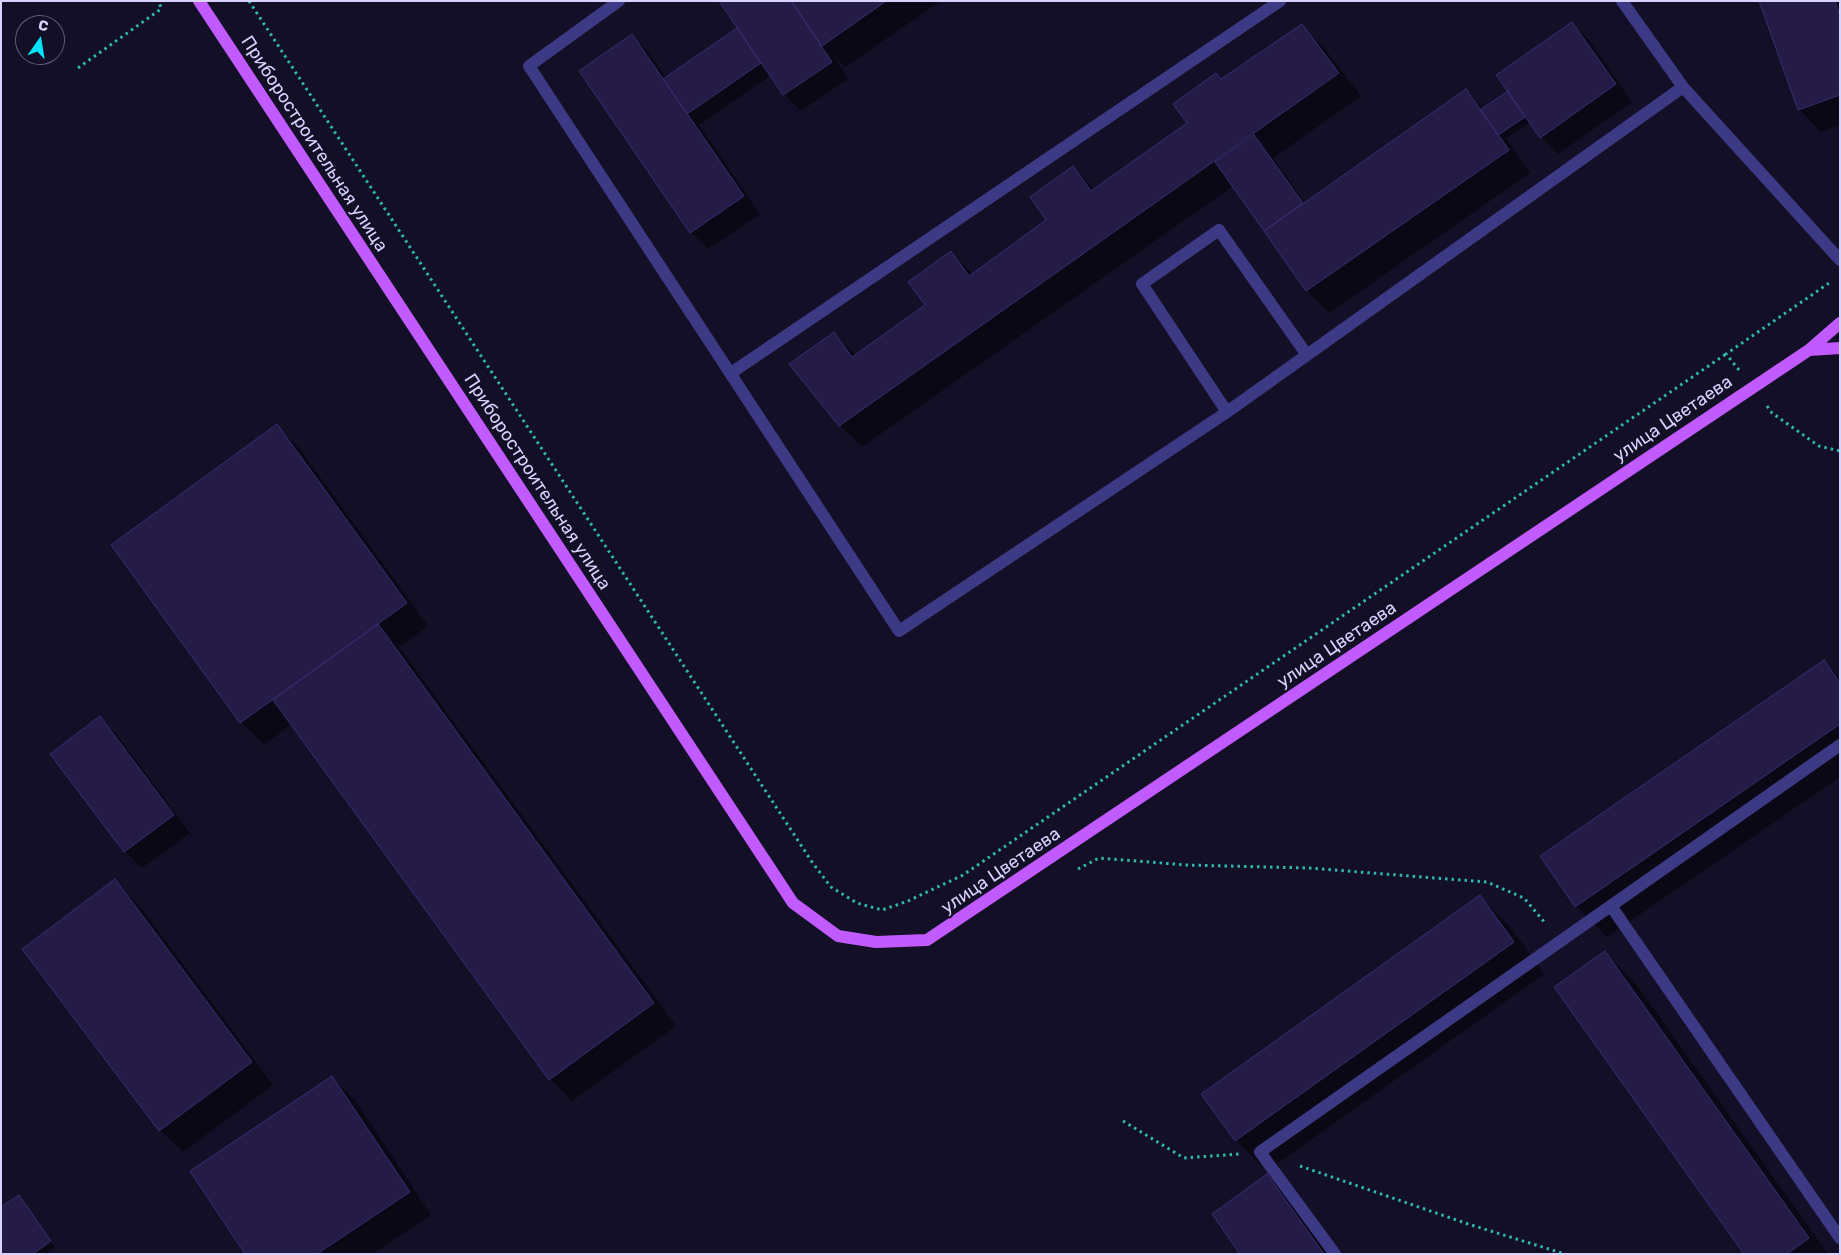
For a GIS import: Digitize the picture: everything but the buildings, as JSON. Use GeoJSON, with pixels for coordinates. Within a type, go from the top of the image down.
{"type":"FeatureCollection","features":[{"type":"Feature","properties":{"kind":"main road","name":"Приборостроительная улица"},"geometry":{"type":"LineString","coordinates":[[199,1],[793,903],[838,936],[876,942]]}},
{"type":"Feature","properties":{"kind":"main road","name":"улица Цветаева"},"geometry":{"type":"LineString","coordinates":[[876,942],[927,940],[962,918],[1809,350],[1840,323]]}},
{"type":"Feature","properties":{"kind":"main road"},"geometry":{"type":"LineString","coordinates":[[1809,350],[1840,348]]}},
{"type":"Feature","properties":{"kind":"lane"},"geometry":{"type":"LineString","coordinates":[[619,1],[529,66],[899,631],[1227,412],[1683,87]]}},
{"type":"Feature","properties":{"kind":"lane"},"geometry":{"type":"LineString","coordinates":[[731,374],[1280,1]]}},
{"type":"Feature","properties":{"kind":"lane"},"geometry":{"type":"LineString","coordinates":[[1622,1],[1683,87],[1840,260]]}},
{"type":"Feature","properties":{"kind":"lane"},"geometry":{"type":"LineString","coordinates":[[1227,412],[1142,284],[1220,230],[1307,355]]}},
{"type":"Feature","properties":{"kind":"lane"},"geometry":{"type":"LineString","coordinates":[[1336,1254],[1260,1152],[1840,745]]}},
{"type":"Feature","properties":{"kind":"lane"},"geometry":{"type":"LineString","coordinates":[[1611,906],[1840,1238]]}},
{"type":"Feature","properties":{"kind":"path"},"geometry":{"type":"LineString","coordinates":[[78,68],[161,9],[159,1]]}},
{"type":"Feature","properties":{"kind":"path"},"geometry":{"type":"LineString","coordinates":[[249,1],[812,862],[831,887],[857,903],[882,910],[908,901],[963,875],[1726,354]]}},
{"type":"Feature","properties":{"kind":"path"},"geometry":{"type":"LineString","coordinates":[[1076,870],[1100,858],[1186,865],[1308,868],[1486,882],[1524,898],[1561,941]]}},
{"type":"Feature","properties":{"kind":"path"},"geometry":{"type":"LineString","coordinates":[[1123,1121],[1184,1158],[1260,1152]]}},
{"type":"Feature","properties":{"kind":"path"},"geometry":{"type":"LineString","coordinates":[[1296,1164],[1468,1224],[1565,1254]]}}]}
